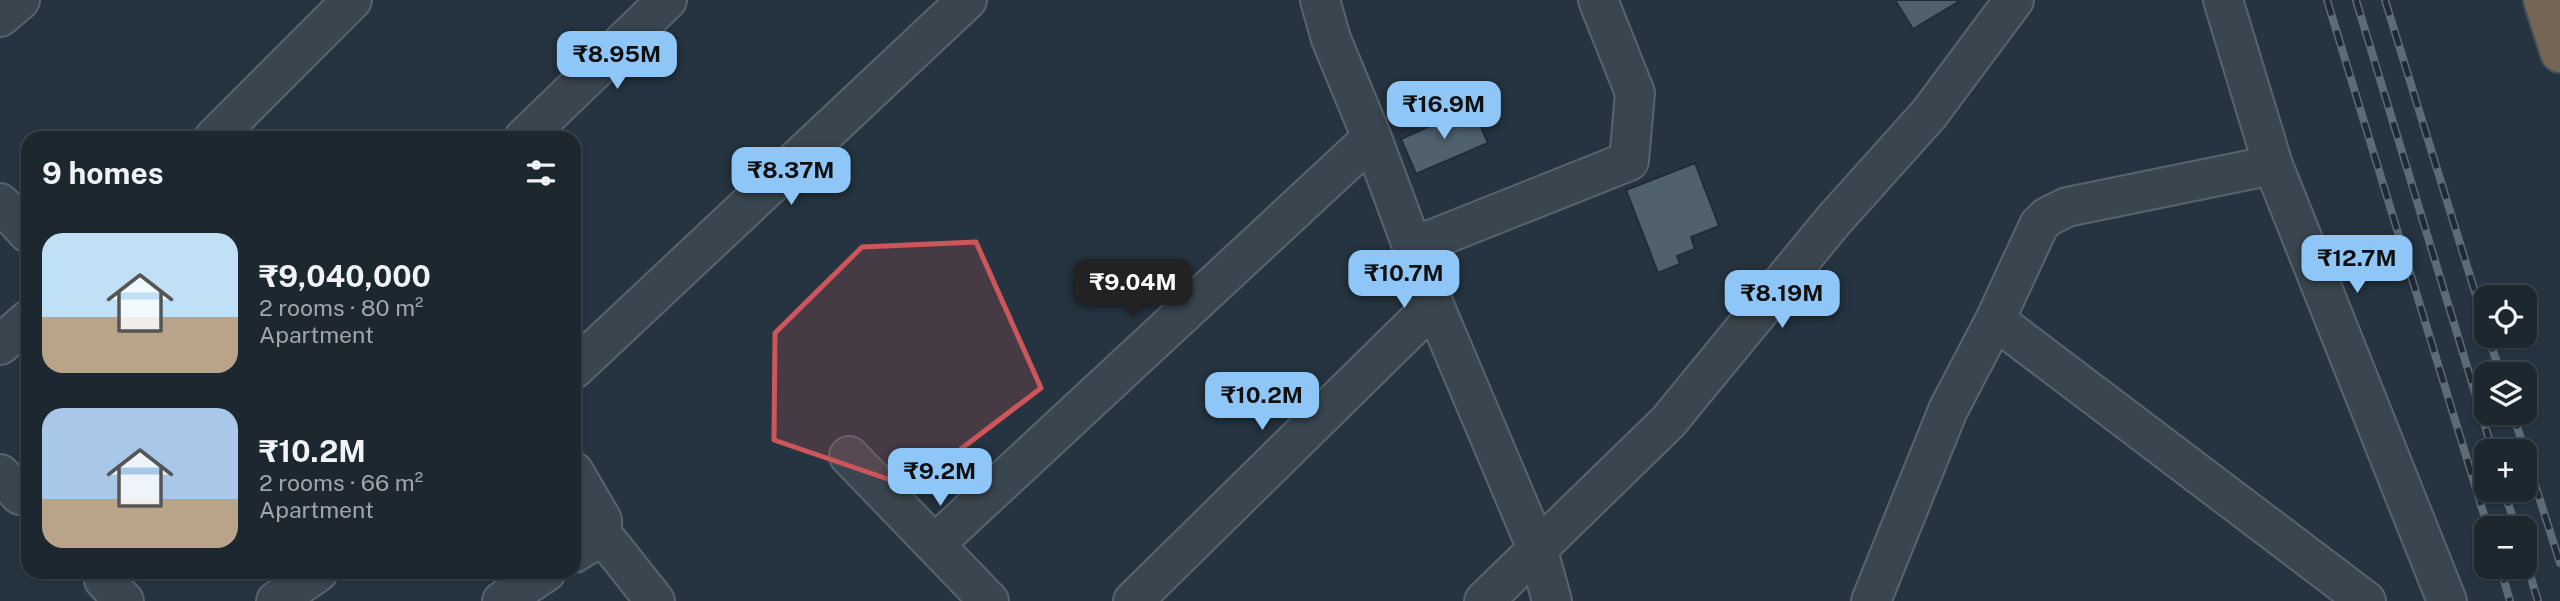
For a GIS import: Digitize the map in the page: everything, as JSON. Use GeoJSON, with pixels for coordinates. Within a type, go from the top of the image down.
{"type":"FeatureCollection","features":[{"type":"Feature","properties":{"kind":"highway"},"geometry":{"type":"LineString","coordinates":[[2543,0],[2560,53]]}},
{"type":"Feature","properties":{"kind":"street"},"geometry":{"type":"LineString","coordinates":[[0,17],[20,0]]}},
{"type":"Feature","properties":{"kind":"street"},"geometry":{"type":"LineString","coordinates":[[221,131],[352,0]]}},
{"type":"Feature","properties":{"kind":"street"},"geometry":{"type":"LineString","coordinates":[[531,131],[667,0]]}},
{"type":"Feature","properties":{"kind":"street"},"geometry":{"type":"LineString","coordinates":[[581,362],[967,0]]}},
{"type":"Feature","properties":{"kind":"street"},"geometry":{"type":"LineString","coordinates":[[1320,0],[1331,39],[1372,138],[1434,305],[1538,551],[1552,601]]}},
{"type":"Feature","properties":{"kind":"street"},"geometry":{"type":"LineString","coordinates":[[1413,247],[1629,161],[1635,93],[1598,0]]}},
{"type":"Feature","properties":{"kind":"street"},"geometry":{"type":"LineString","coordinates":[[1484,601],[1668,422],[1833,221],[1929,114],[2014,0]]}},
{"type":"Feature","properties":{"kind":"street"},"geometry":{"type":"LineString","coordinates":[[2223,0],[2273,165],[2447,601]]}},
{"type":"Feature","properties":{"kind":"street"},"geometry":{"type":"LineString","coordinates":[[934,544],[1372,138]]}},
{"type":"Feature","properties":{"kind":"street"},"geometry":{"type":"LineString","coordinates":[[1871,601],[1948,410],[1996,320],[2039,225],[2047,217],[2067,207],[2273,165]]}},
{"type":"Feature","properties":{"kind":"street"},"geometry":{"type":"LineString","coordinates":[[0,204],[21,226]]}},
{"type":"Feature","properties":{"kind":"street"},"geometry":{"type":"LineString","coordinates":[[1133,601],[1434,305]]}},
{"type":"Feature","properties":{"kind":"street"},"geometry":{"type":"LineString","coordinates":[[1996,320],[2366,601]]}},
{"type":"Feature","properties":{"kind":"street"},"geometry":{"type":"LineString","coordinates":[[0,345],[21,326]]}},
{"type":"Feature","properties":{"kind":"street"},"geometry":{"type":"LineString","coordinates":[[849,456],[989,601]]}},
{"type":"Feature","properties":{"kind":"street"},"geometry":{"type":"LineString","coordinates":[[581,484],[603,520],[588,543],[655,601]]}},
{"type":"Feature","properties":{"kind":"street"},"geometry":{"type":"LineString","coordinates":[[276,601],[306,579]]}},
{"type":"Feature","properties":{"kind":"street"},"geometry":{"type":"LineString","coordinates":[[502,601],[535,579]]}},
{"type":"Feature","properties":{"kind":"highlighted area"},"geometry":{"type":"Polygon","coordinates":[[[976,242],[1041,388],[911,487],[774,440],[775,333],[862,247],[976,242]]]}},
{"type":"Feature","properties":{"kind":"building"},"geometry":{"type":"Polygon","coordinates":[[[1895,0],[1957,0],[1958,2],[1913,29],[1895,0]]]}},
{"type":"Feature","properties":{"kind":"building"},"geometry":{"type":"Polygon","coordinates":[[[1472,107],[1488,143],[1416,174],[1401,139],[1472,107]]]}},
{"type":"Feature","properties":{"kind":"building"},"geometry":{"type":"Polygon","coordinates":[[[1695,163],[1719,226],[1691,237],[1695,249],[1677,256],[1680,264],[1658,273],[1626,190],[1695,163]]]}},
{"type":"Feature","properties":{"kind":"railway"},"geometry":{"type":"LineString","coordinates":[[2327,0],[2484,516]]}},
{"type":"Feature","properties":{"kind":"railway"},"geometry":{"type":"LineString","coordinates":[[2356,0],[2489,439]]}},
{"type":"Feature","properties":{"kind":"railway"},"geometry":{"type":"LineString","coordinates":[[2385,0],[2474,289]]}},
{"type":"Feature","properties":{"kind":"railway"},"geometry":{"type":"LineString","coordinates":[[2492,348],[2497,362]]}},
{"type":"Feature","properties":{"kind":"railway"},"geometry":{"type":"LineString","coordinates":[[2517,425],[2521,439]]}},
{"type":"Feature","properties":{"kind":"railway"},"geometry":{"type":"LineString","coordinates":[[2537,491],[2560,563]]}},
{"type":"Feature","properties":{"kind":"railway"},"geometry":{"type":"LineString","coordinates":[[2508,502],[2512,516]]}},
{"type":"Feature","properties":{"kind":"railway"},"geometry":{"type":"LineString","coordinates":[[2504,579],[2510,601]]}},
{"type":"Feature","properties":{"kind":"railway"},"geometry":{"type":"LineString","coordinates":[[2531,579],[2538,601]]}}]}
